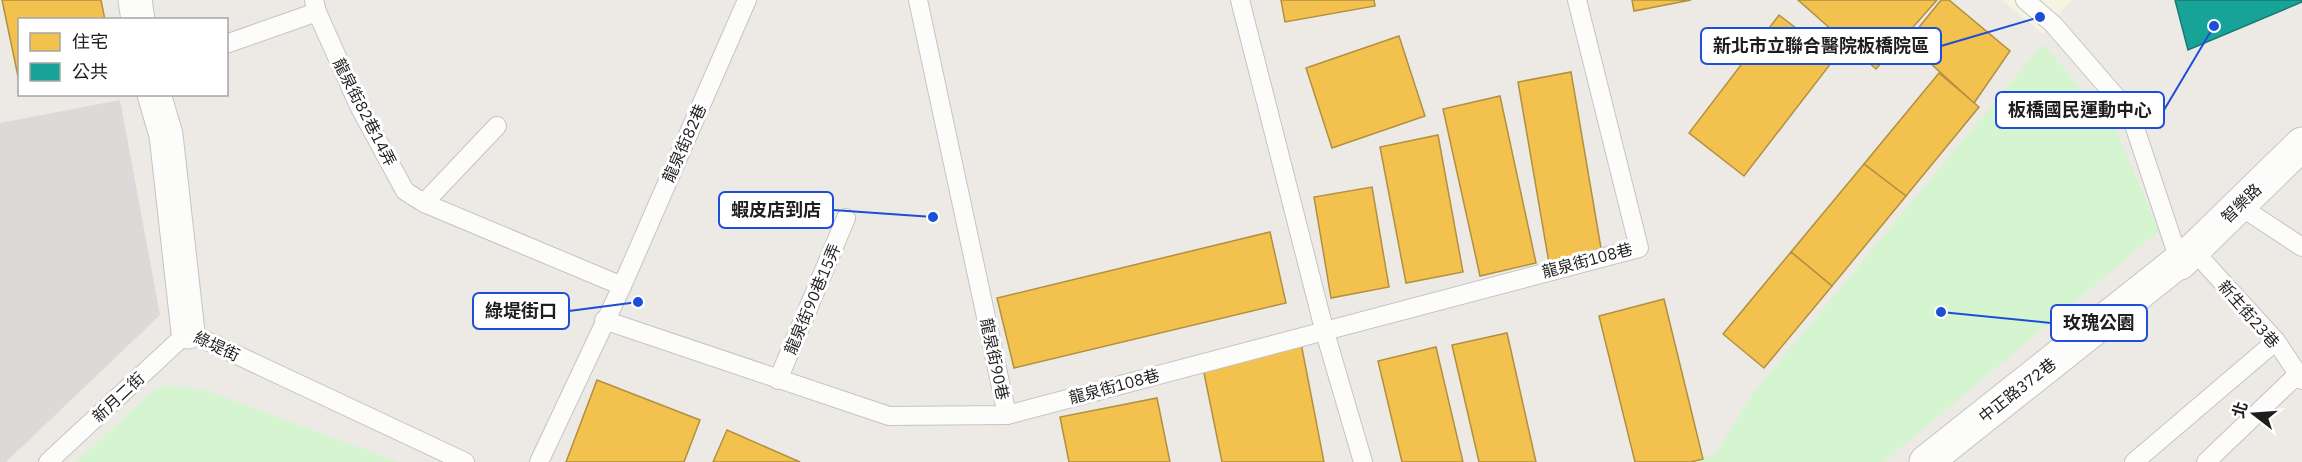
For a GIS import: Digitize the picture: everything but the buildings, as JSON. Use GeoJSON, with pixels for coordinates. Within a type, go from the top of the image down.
{"type":"FeatureCollection","features":[{"type":"Feature","properties":{"kind":"street"},"geometry":{"type":"LineString","coordinates":[[135,0],[138,18]]}},
{"type":"Feature","properties":{"kind":"street","name":"綠堤街"},"geometry":{"type":"LineString","coordinates":[[155,96],[166,135],[188,332]]}},
{"type":"Feature","properties":{"kind":"street","name":"智樂路"},"geometry":{"type":"LineString","coordinates":[[2186,256],[2302,144]]}},
{"type":"Feature","properties":{"kind":"street","name":"中正路372巷"},"geometry":{"type":"LineString","coordinates":[[1926,462],[2186,256]]}},
{"type":"Feature","properties":{"kind":"lane","name":"龍泉街82巷"},"geometry":{"type":"LineString","coordinates":[[622,286],[747,0]]}},
{"type":"Feature","properties":{"kind":"lane","name":"龍泉街90巷"},"geometry":{"type":"LineString","coordinates":[[604,320],[889,416],[1007,415],[918,0]]}},
{"type":"Feature","properties":{"kind":"lane"},"geometry":{"type":"LineString","coordinates":[[1240,0],[1324,329],[1364,462]]}},
{"type":"Feature","properties":{"kind":"lane","name":"龍泉街108巷"},"geometry":{"type":"LineString","coordinates":[[1007,415],[1324,329],[1639,248],[1577,0]]}},
{"type":"Feature","properties":{"kind":"lane"},"geometry":{"type":"LineString","coordinates":[[2025,0],[2054,24],[2130,113],[2186,256]]}},
{"type":"Feature","properties":{"kind":"lane","name":"龍泉街82巷14弄"},"geometry":{"type":"LineString","coordinates":[[316,6],[359,106],[405,191],[424,203],[622,286]]}},
{"type":"Feature","properties":{"kind":"lane"},"geometry":{"type":"LineString","coordinates":[[228,43],[316,6]]}},
{"type":"Feature","properties":{"kind":"lane"},"geometry":{"type":"LineString","coordinates":[[424,203],[497,126]]}},
{"type":"Feature","properties":{"kind":"lane"},"geometry":{"type":"LineString","coordinates":[[2238,205],[2302,247]]}},
{"type":"Feature","properties":{"kind":"lane","name":"龍泉街90巷15弄"},"geometry":{"type":"LineString","coordinates":[[778,380],[846,218]]}},
{"type":"Feature","properties":{"kind":"lane","name":"新生街23巷"},"geometry":{"type":"LineString","coordinates":[[2186,256],[2276,341],[2300,378]]}},
{"type":"Feature","properties":{"kind":"lane"},"geometry":{"type":"LineString","coordinates":[[539,462],[622,286]]}},
{"type":"Feature","properties":{"kind":"lane","name":"新月二街"},"geometry":{"type":"LineString","coordinates":[[48,462],[188,332]]}},
{"type":"Feature","properties":{"kind":"lane","name":"綠堤街"},"geometry":{"type":"LineString","coordinates":[[188,332],[465,462]]}},
{"type":"Feature","properties":{"kind":"lane"},"geometry":{"type":"LineString","coordinates":[[2134,462],[2276,341]]}},
{"type":"Feature","properties":{"kind":"lane"},"geometry":{"type":"LineString","coordinates":[[2206,462],[2300,378]]}},
{"type":"Feature","properties":{"kind":"shaded area"},"geometry":{"type":"Polygon","coordinates":[[[2002,0],[2071,0],[2043,34],[2002,0]]]}},
{"type":"Feature","properties":{"kind":"shaded area"},"geometry":{"type":"Polygon","coordinates":[[[120,100],[160,315],[6,462],[0,462],[0,123],[120,100]]]}},
{"type":"Feature","properties":{"kind":"green space"},"geometry":{"type":"Polygon","coordinates":[[[2043,44],[2115,128],[2159,231],[1884,462],[1679,462],[1715,454],[1753,393],[2043,44]]]}},
{"type":"Feature","properties":{"kind":"green space"},"geometry":{"type":"Polygon","coordinates":[[[168,385],[208,391],[398,462],[76,462],[154,390],[168,385]]]}},
{"type":"Feature","properties":{"kind":"place","name":"新北市立聯合醫院板橋院區"},"geometry":{"type":"Point","coordinates":[2040,17]}},
{"type":"Feature","properties":{"kind":"place","name":"板橋國民運動中心"},"geometry":{"type":"Point","coordinates":[2214,26]}},
{"type":"Feature","properties":{"kind":"place","name":"蝦皮店到店"},"geometry":{"type":"Point","coordinates":[933,217]}},
{"type":"Feature","properties":{"kind":"place","name":"綠堤街口"},"geometry":{"type":"Point","coordinates":[638,302]}},
{"type":"Feature","properties":{"kind":"place","name":"玫瑰公園"},"geometry":{"type":"Point","coordinates":[1941,312]}}]}
